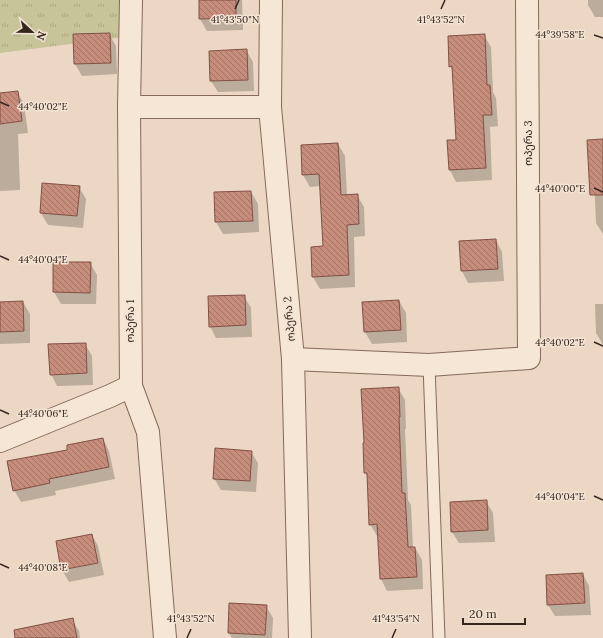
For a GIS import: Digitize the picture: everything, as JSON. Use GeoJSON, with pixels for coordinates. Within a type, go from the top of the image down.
{"type":"FeatureCollection","features":[{"type":"Feature","properties":{"kind":"street","name":"ოპერა 1"},"geometry":{"type":"LineString","coordinates":[[131,0],[129,107],[131,386],[148,432],[165,638]]}},
{"type":"Feature","properties":{"kind":"street","name":"ოპერა 2"},"geometry":{"type":"LineString","coordinates":[[271,0],[270,108],[293,359],[300,638]]}},
{"type":"Feature","properties":{"kind":"street","name":"ოპერა 3"},"geometry":{"type":"LineString","coordinates":[[429,365],[529,358],[527,0]]}},
{"type":"Feature","properties":{"kind":"street"},"geometry":{"type":"LineString","coordinates":[[129,107],[270,108]]}},
{"type":"Feature","properties":{"kind":"street"},"geometry":{"type":"LineString","coordinates":[[293,359],[429,365]]}},
{"type":"Feature","properties":{"kind":"street"},"geometry":{"type":"LineString","coordinates":[[2,436],[110,396],[131,386]]}},
{"type":"Feature","properties":{"kind":"lane"},"geometry":{"type":"LineString","coordinates":[[429,365],[439,638]]}},
{"type":"Feature","properties":{"kind":"green space"},"geometry":{"type":"Polygon","coordinates":[[[0,0],[124,0],[125,37],[0,53],[0,0]]]}},
{"type":"Feature","properties":{"kind":"building"},"geometry":{"type":"Polygon","coordinates":[[[199,0],[236,0],[236,18],[199,19],[199,0]]]}},
{"type":"Feature","properties":{"kind":"building"},"geometry":{"type":"Polygon","coordinates":[[[110,33],[111,63],[74,64],[73,34],[110,33]]]}},
{"type":"Feature","properties":{"kind":"building"},"geometry":{"type":"Polygon","coordinates":[[[485,34],[487,85],[490,85],[492,115],[483,115],[486,168],[449,170],[447,140],[456,140],[452,66],[449,67],[448,36],[485,34]]]}},
{"type":"Feature","properties":{"kind":"building"},"geometry":{"type":"Polygon","coordinates":[[[247,49],[248,80],[210,81],[209,51],[247,49]]]}},
{"type":"Feature","properties":{"kind":"building"},"geometry":{"type":"Polygon","coordinates":[[[18,91],[22,121],[0,124],[0,93],[18,91]]]}},
{"type":"Feature","properties":{"kind":"building"},"geometry":{"type":"Polygon","coordinates":[[[603,139],[603,195],[590,195],[587,140],[603,139]]]}},
{"type":"Feature","properties":{"kind":"building"},"geometry":{"type":"Polygon","coordinates":[[[338,143],[341,195],[358,194],[359,224],[347,225],[349,275],[312,277],[311,247],[323,246],[319,174],[302,175],[301,145],[338,143]]]}},
{"type":"Feature","properties":{"kind":"building"},"geometry":{"type":"Polygon","coordinates":[[[42,183],[80,186],[77,216],[40,213],[42,183]]]}},
{"type":"Feature","properties":{"kind":"building"},"geometry":{"type":"Polygon","coordinates":[[[251,191],[253,221],[215,222],[214,192],[251,191]]]}},
{"type":"Feature","properties":{"kind":"building"},"geometry":{"type":"Polygon","coordinates":[[[496,239],[498,269],[461,271],[459,241],[496,239]]]}},
{"type":"Feature","properties":{"kind":"building"},"geometry":{"type":"Polygon","coordinates":[[[53,262],[91,262],[90,293],[53,292],[53,262]]]}},
{"type":"Feature","properties":{"kind":"building"},"geometry":{"type":"Polygon","coordinates":[[[245,295],[246,325],[209,327],[208,296],[245,295]]]}},
{"type":"Feature","properties":{"kind":"building"},"geometry":{"type":"Polygon","coordinates":[[[399,300],[401,330],[364,332],[362,302],[399,300]]]}},
{"type":"Feature","properties":{"kind":"building"},"geometry":{"type":"Polygon","coordinates":[[[23,301],[24,331],[0,332],[0,302],[23,301]]]}},
{"type":"Feature","properties":{"kind":"building"},"geometry":{"type":"Polygon","coordinates":[[[86,343],[87,373],[50,375],[48,344],[86,343]]]}},
{"type":"Feature","properties":{"kind":"building"},"geometry":{"type":"Polygon","coordinates":[[[399,387],[402,493],[405,493],[408,547],[415,547],[417,577],[380,579],[377,524],[369,525],[367,473],[364,473],[361,389],[399,387]]]}},
{"type":"Feature","properties":{"kind":"building"},"geometry":{"type":"Polygon","coordinates":[[[103,438],[109,467],[49,479],[50,483],[13,491],[7,461],[67,450],[67,445],[103,438]]]}},
{"type":"Feature","properties":{"kind":"building"},"geometry":{"type":"Polygon","coordinates":[[[215,448],[252,451],[250,481],[213,479],[215,448]]]}},
{"type":"Feature","properties":{"kind":"building"},"geometry":{"type":"Polygon","coordinates":[[[487,500],[488,530],[451,532],[450,502],[487,500]]]}},
{"type":"Feature","properties":{"kind":"building"},"geometry":{"type":"Polygon","coordinates":[[[92,534],[98,563],[61,570],[56,541],[92,534]]]}},
{"type":"Feature","properties":{"kind":"building"},"geometry":{"type":"Polygon","coordinates":[[[583,573],[585,603],[547,605],[546,575],[583,573]]]}},
{"type":"Feature","properties":{"kind":"building"},"geometry":{"type":"Polygon","coordinates":[[[229,603],[267,605],[265,635],[228,633],[229,603]]]}},
{"type":"Feature","properties":{"kind":"building"},"geometry":{"type":"Polygon","coordinates":[[[73,618],[77,638],[15,638],[14,630],[73,618]]]}}]}
